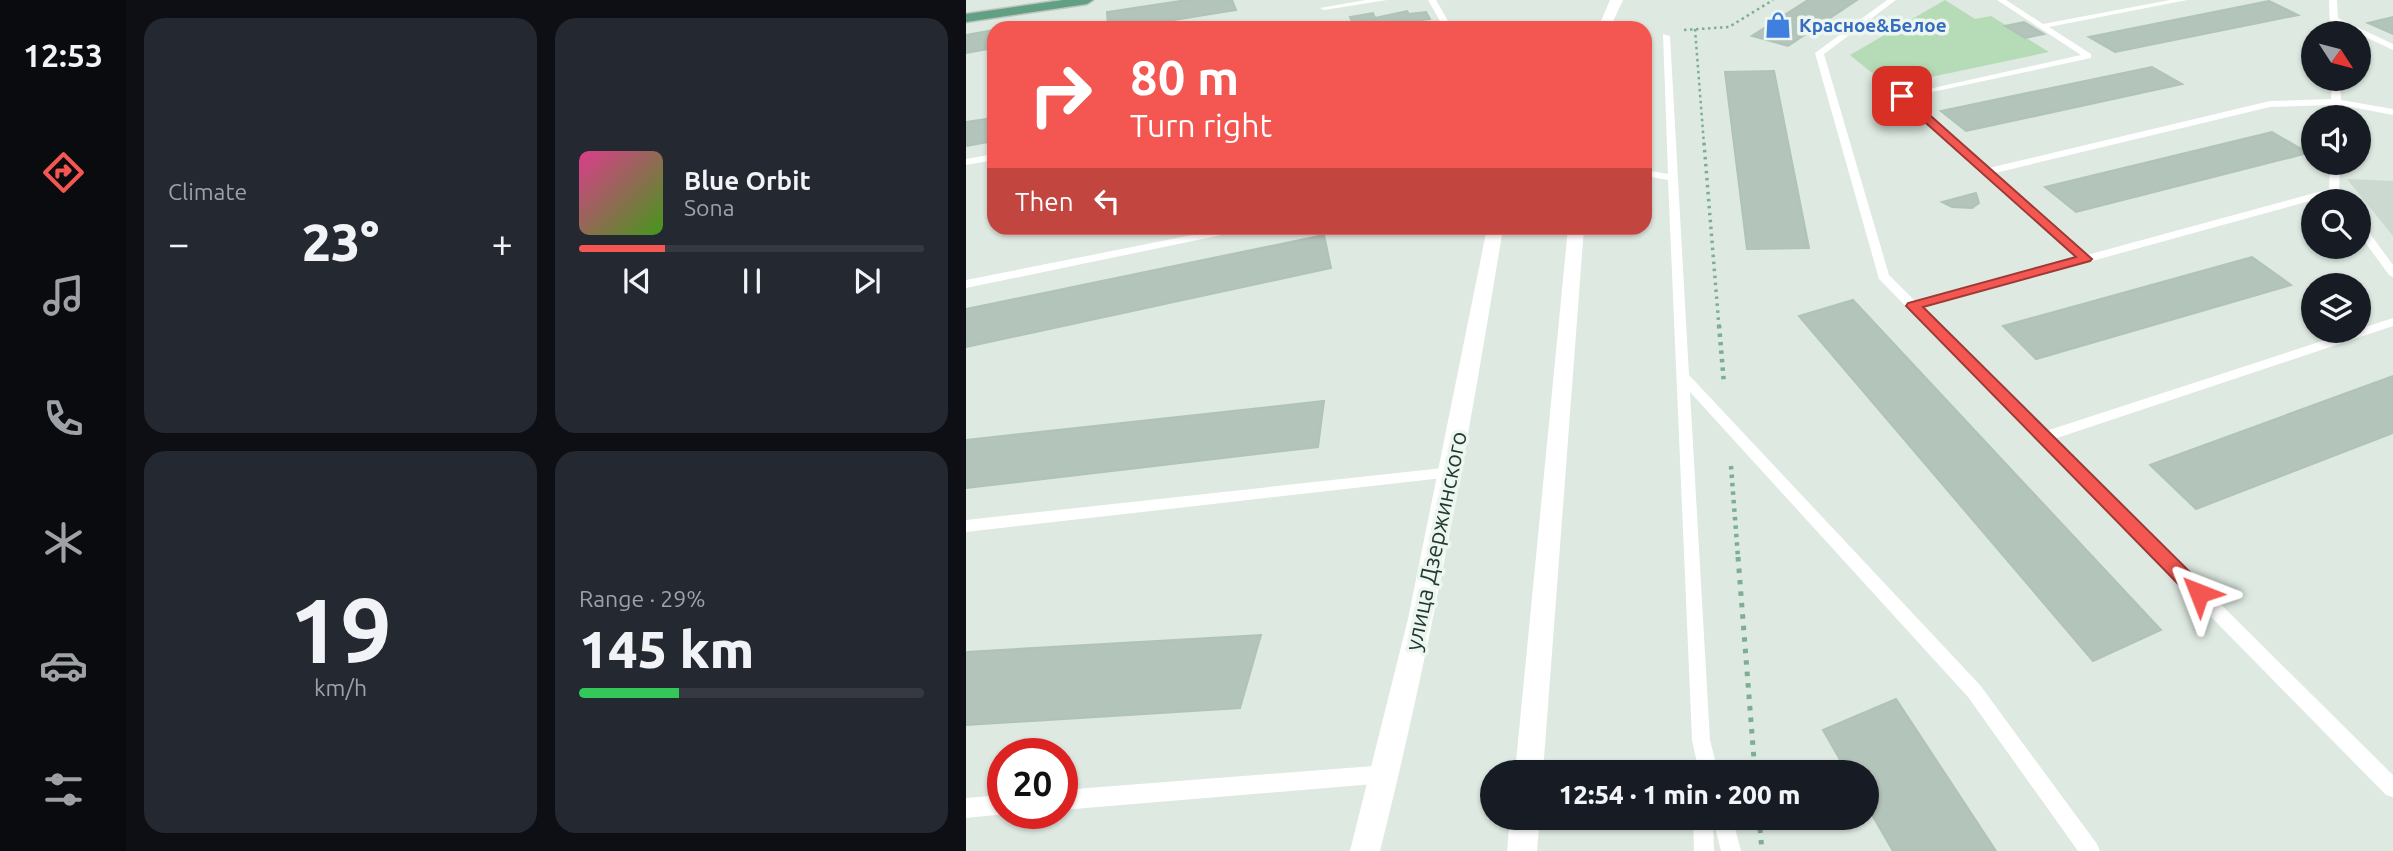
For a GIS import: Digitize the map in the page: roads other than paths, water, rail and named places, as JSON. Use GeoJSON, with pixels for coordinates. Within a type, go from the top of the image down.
{"type":"FeatureCollection","features":[{"type":"Feature","properties":{"kind":"main road"},"geometry":{"type":"LineString","coordinates":[[966,18],[1057,2],[1087,0]]}},
{"type":"Feature","properties":{"kind":"street"},"geometry":{"type":"LineString","coordinates":[[1608,21],[1618,0]]}},
{"type":"Feature","properties":{"kind":"street"},"geometry":{"type":"LineString","coordinates":[[1599,9],[1602,21]]}},
{"type":"Feature","properties":{"kind":"street","name":"улица Дзержинского"},"geometry":{"type":"LineString","coordinates":[[1365,851],[1386,774],[1452,472],[1494,235]]}},
{"type":"Feature","properties":{"kind":"street"},"geometry":{"type":"LineString","coordinates":[[1530,760],[1575,235]]}},
{"type":"Feature","properties":{"kind":"street"},"geometry":{"type":"LineString","coordinates":[[1522,851],[1524,830]]}},
{"type":"Feature","properties":{"kind":"lane"},"geometry":{"type":"LineString","coordinates":[[1329,21],[1323,4],[1383,0]]}},
{"type":"Feature","properties":{"kind":"lane"},"geometry":{"type":"LineString","coordinates":[[1432,0],[1444,21]]}},
{"type":"Feature","properties":{"kind":"lane"},"geometry":{"type":"LineString","coordinates":[[1892,0],[1819,53],[1883,276],[2393,788]]}},
{"type":"Feature","properties":{"kind":"lane"},"geometry":{"type":"LineString","coordinates":[[2001,0],[2088,56],[1902,96],[2085,259]]}},
{"type":"Feature","properties":{"kind":"lane"},"geometry":{"type":"LineString","coordinates":[[2044,26],[2183,0]]}},
{"type":"Feature","properties":{"kind":"lane"},"geometry":{"type":"LineString","coordinates":[[2333,0],[2333,19],[2393,47]]}},
{"type":"Feature","properties":{"kind":"lane"},"geometry":{"type":"LineString","coordinates":[[1666,36],[1701,760]]}},
{"type":"Feature","properties":{"kind":"lane"},"geometry":{"type":"LineString","coordinates":[[2337,91],[2337,105]]}},
{"type":"Feature","properties":{"kind":"lane"},"geometry":{"type":"LineString","coordinates":[[1987,172],[2270,104],[2337,102],[2393,112]]}},
{"type":"Feature","properties":{"kind":"lane"},"geometry":{"type":"LineString","coordinates":[[966,162],[987,158]]}},
{"type":"Feature","properties":{"kind":"lane"},"geometry":{"type":"LineString","coordinates":[[1652,174],[1673,178]]}},
{"type":"Feature","properties":{"kind":"lane"},"geometry":{"type":"LineString","coordinates":[[1913,306],[2301,200]]}},
{"type":"Feature","properties":{"kind":"lane"},"geometry":{"type":"LineString","coordinates":[[966,284],[1207,235]]}},
{"type":"Feature","properties":{"kind":"lane"},"geometry":{"type":"LineString","coordinates":[[2371,243],[2393,273]]}},
{"type":"Feature","properties":{"kind":"lane"},"geometry":{"type":"LineString","coordinates":[[2043,437],[2393,322]]}},
{"type":"Feature","properties":{"kind":"lane"},"geometry":{"type":"LineString","coordinates":[[1683,376],[1974,691],[2090,851]]}},
{"type":"Feature","properties":{"kind":"lane"},"geometry":{"type":"LineString","coordinates":[[966,526],[1452,472]]}},
{"type":"Feature","properties":{"kind":"lane"},"geometry":{"type":"LineString","coordinates":[[1700,740],[1706,760]]}},
{"type":"Feature","properties":{"kind":"lane"},"geometry":{"type":"LineString","coordinates":[[1078,799],[1386,774]]}},
{"type":"Feature","properties":{"kind":"lane"},"geometry":{"type":"LineString","coordinates":[[966,808],[987,806]]}},
{"type":"Feature","properties":{"kind":"lane"},"geometry":{"type":"LineString","coordinates":[[1703,830],[1704,851]]}},
{"type":"Feature","properties":{"kind":"lane"},"geometry":{"type":"LineString","coordinates":[[1725,830],[1731,851]]}},
{"type":"Feature","properties":{"kind":"place","name":"Красное&Белое"},"geometry":{"type":"Point","coordinates":[1778,25]}}]}
